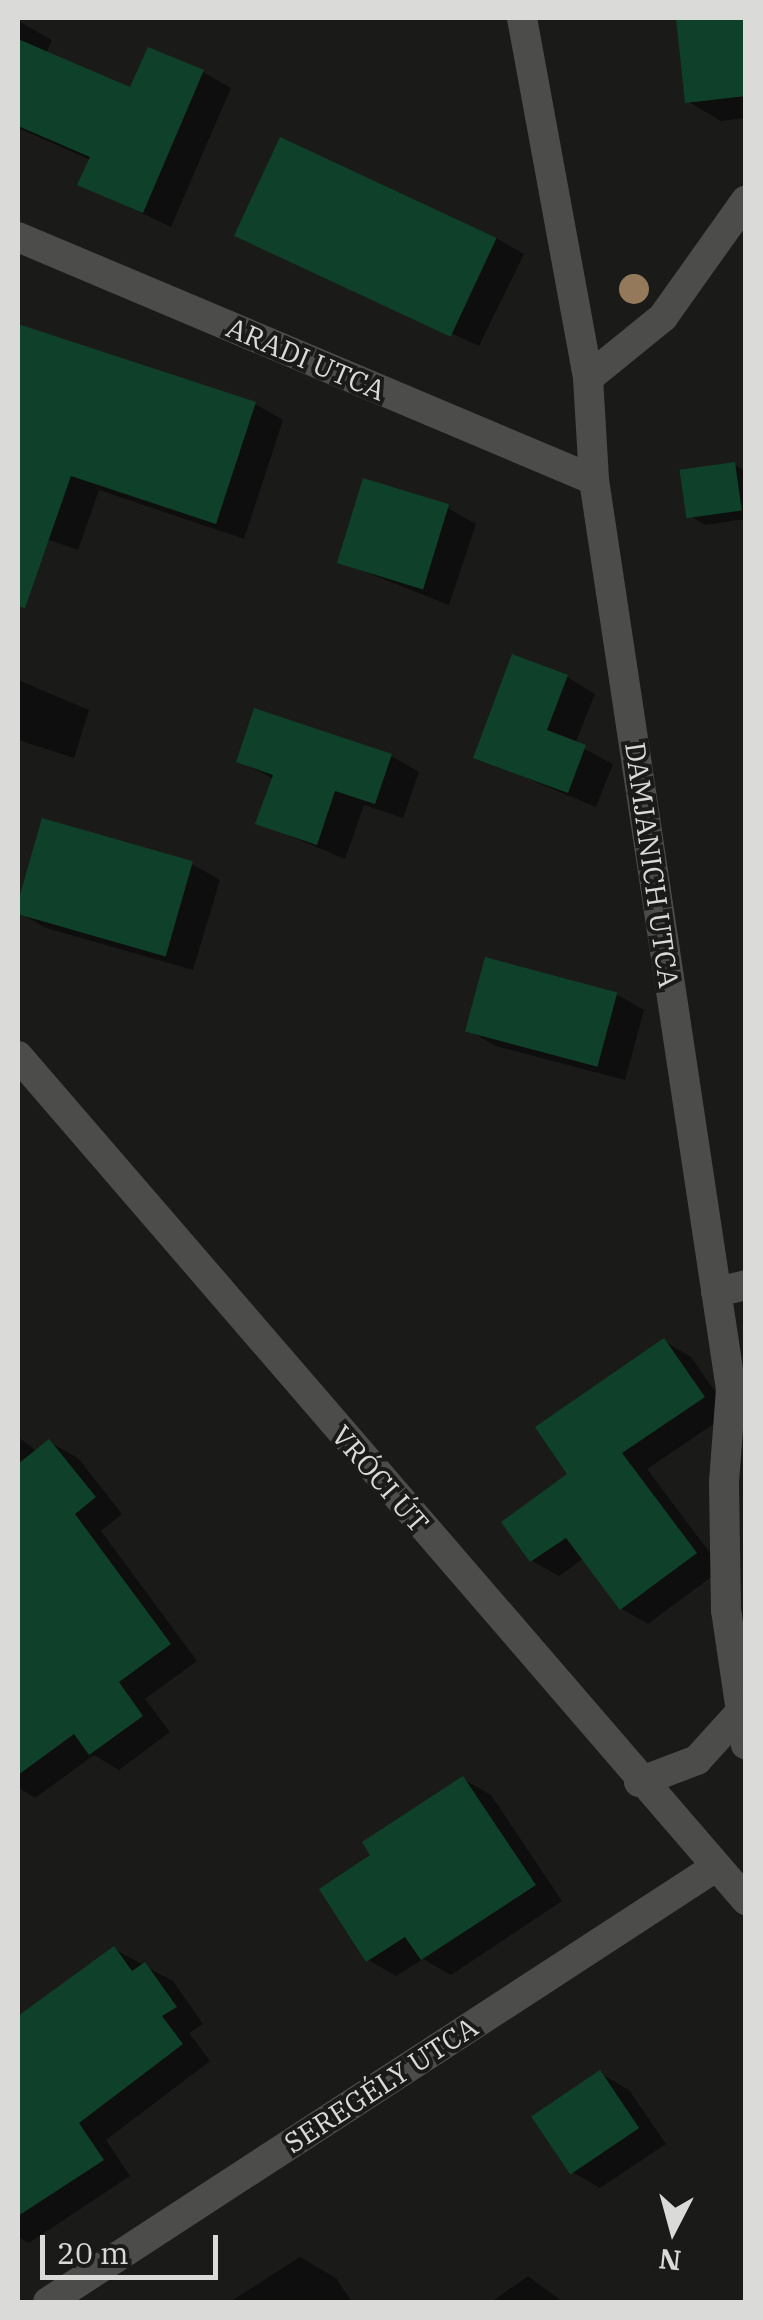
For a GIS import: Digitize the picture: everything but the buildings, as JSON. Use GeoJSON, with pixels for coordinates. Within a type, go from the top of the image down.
{"type":"FeatureCollection","features":[{"type":"Feature","properties":{"kind":"street","name":"DAMJANICH UTCA"},"geometry":{"type":"LineString","coordinates":[[522,18],[588,378],[594,480],[731,1389],[724,1483],[726,1610],[744,1722]]}},
{"type":"Feature","properties":{"kind":"street"},"geometry":{"type":"LineString","coordinates":[[588,378],[663,317],[746,200]]}},
{"type":"Feature","properties":{"kind":"street","name":"ARADI UTCA"},"geometry":{"type":"LineString","coordinates":[[18,237],[594,480]]}},
{"type":"Feature","properties":{"kind":"street","name":"VRÓCI ÚT"},"geometry":{"type":"LineString","coordinates":[[18,1056],[714,1868],[746,1900]]}},
{"type":"Feature","properties":{"kind":"street"},"geometry":{"type":"LineString","coordinates":[[716,1292],[746,1285]]}},
{"type":"Feature","properties":{"kind":"street"},"geometry":{"type":"LineString","coordinates":[[640,1782],[697,1760],[744,1722]]}},
{"type":"Feature","properties":{"kind":"street","name":"SEREGÉLY UTCA"},"geometry":{"type":"LineString","coordinates":[[48,2302],[714,1868]]}}]}
